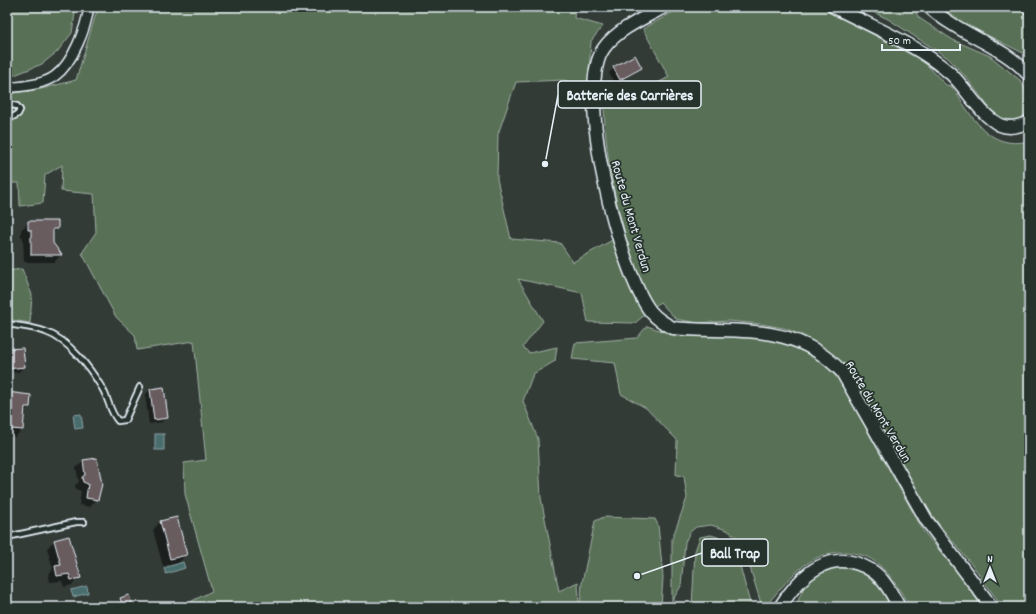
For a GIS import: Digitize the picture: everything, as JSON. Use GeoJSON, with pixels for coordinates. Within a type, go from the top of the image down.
{"type":"FeatureCollection","features":[{"type":"Feature","properties":{"kind":"street"},"geometry":{"type":"LineString","coordinates":[[7,88],[37,83],[55,76],[66,65],[77,44],[87,20],[89,7]]}},
{"type":"Feature","properties":{"kind":"street","name":"Route du Mont Verdun"},"geometry":{"type":"LineString","coordinates":[[664,7],[619,34],[604,48],[599,60],[594,83],[595,120],[599,156],[607,192],[622,244],[642,298],[652,313],[663,323],[673,328],[759,331],[800,342],[829,358],[842,372],[927,521],[985,598],[990,607]]}},
{"type":"Feature","properties":{"kind":"street"},"geometry":{"type":"LineString","coordinates":[[834,7],[927,55],[952,75],[990,119],[1002,126],[1014,128],[1029,122]]}},
{"type":"Feature","properties":{"kind":"street"},"geometry":{"type":"LineString","coordinates":[[929,7],[948,22],[1005,54],[1029,75]]}},
{"type":"Feature","properties":{"kind":"street"},"geometry":{"type":"LineString","coordinates":[[780,607],[797,582],[814,569],[831,561],[853,562],[872,570],[886,585],[899,607]]}},
{"type":"Feature","properties":{"kind":"lane"},"geometry":{"type":"LineString","coordinates":[[7,104],[17,106],[20,110],[18,114],[7,120]]}},
{"type":"Feature","properties":{"kind":"lane"},"geometry":{"type":"LineString","coordinates":[[7,324],[46,332],[62,340],[88,368],[103,388],[110,409],[118,421],[125,420],[140,387]]}},
{"type":"Feature","properties":{"kind":"lane"},"geometry":{"type":"LineString","coordinates":[[7,537],[76,522],[84,522]]}},
{"type":"Feature","properties":{"kind":"green space"},"geometry":{"type":"Polygon","coordinates":[[[7,7],[76,7],[72,33],[57,52],[42,64],[7,78],[7,7]]]}},
{"type":"Feature","properties":{"kind":"green space"},"geometry":{"type":"Polygon","coordinates":[[[98,7],[575,7],[574,18],[603,26],[591,41],[588,87],[564,80],[516,82],[498,134],[497,179],[511,239],[560,243],[573,262],[625,233],[609,165],[605,131],[604,95],[652,86],[669,77],[643,29],[682,7],[822,7],[923,61],[946,85],[951,86],[974,119],[991,136],[1002,141],[1014,143],[1029,141],[1029,607],[999,607],[996,598],[973,566],[937,522],[914,490],[847,372],[830,352],[806,337],[784,328],[729,321],[698,323],[676,319],[660,302],[635,323],[588,322],[582,293],[518,279],[543,321],[523,347],[529,353],[557,347],[555,361],[533,374],[523,401],[538,439],[541,498],[559,591],[578,582],[579,607],[191,607],[192,601],[212,591],[185,494],[184,463],[206,460],[194,341],[137,350],[135,335],[116,317],[82,253],[96,232],[94,194],[61,191],[62,165],[45,175],[43,203],[20,206],[19,183],[7,183],[7,94],[41,89],[76,80],[98,7]]]}},
{"type":"Feature","properties":{"kind":"green space"},"geometry":{"type":"Polygon","coordinates":[[[862,7],[913,7],[919,18],[953,40],[990,56],[1021,81],[1029,98],[1025,115],[1014,121],[1002,118],[991,110],[966,77],[948,58],[888,19],[862,7]]]}},
{"type":"Feature","properties":{"kind":"green space"},"geometry":{"type":"Polygon","coordinates":[[[937,7],[1019,7],[1029,15],[1029,58],[1025,54],[955,19],[937,7]]]}},
{"type":"Feature","properties":{"kind":"green space"},"geometry":{"type":"Polygon","coordinates":[[[22,269],[32,295],[30,323],[7,319],[7,271],[22,269]]]}},
{"type":"Feature","properties":{"kind":"green space"},"geometry":{"type":"Polygon","coordinates":[[[647,326],[678,336],[759,335],[802,348],[824,362],[838,378],[924,532],[959,574],[978,601],[979,607],[910,607],[900,590],[884,569],[872,559],[854,553],[845,552],[832,553],[809,562],[790,578],[765,607],[762,607],[742,541],[727,530],[711,525],[696,527],[690,532],[685,542],[681,586],[672,601],[672,539],[687,498],[684,476],[676,475],[677,440],[646,408],[621,394],[615,363],[572,359],[575,343],[637,338],[647,326]]]}},
{"type":"Feature","properties":{"kind":"green space"},"geometry":{"type":"Polygon","coordinates":[[[604,517],[655,519],[658,525],[663,577],[661,607],[648,607],[647,604],[631,607],[580,607],[582,583],[595,521],[604,517]]]}},
{"type":"Feature","properties":{"kind":"green space"},"geometry":{"type":"Polygon","coordinates":[[[711,535],[727,540],[735,547],[751,607],[692,607],[695,551],[700,537],[711,535]]]}},
{"type":"Feature","properties":{"kind":"green space"},"geometry":{"type":"Polygon","coordinates":[[[832,567],[854,569],[866,575],[881,590],[893,607],[796,607],[808,582],[812,578],[832,567]]]}},
{"type":"Feature","properties":{"kind":"water"},"geometry":{"type":"Polygon","coordinates":[[[81,414],[83,428],[75,429],[73,415],[81,414]]]}},
{"type":"Feature","properties":{"kind":"water"},"geometry":{"type":"Polygon","coordinates":[[[155,434],[164,434],[164,450],[155,450],[155,434]]]}},
{"type":"Feature","properties":{"kind":"water"},"geometry":{"type":"Polygon","coordinates":[[[183,562],[185,568],[166,574],[164,568],[183,562]]]}},
{"type":"Feature","properties":{"kind":"water"},"geometry":{"type":"Polygon","coordinates":[[[87,586],[88,593],[73,597],[71,590],[87,586]]]}},
{"type":"Feature","properties":{"kind":"building"},"geometry":{"type":"Polygon","coordinates":[[[635,55],[642,68],[620,80],[613,67],[635,55]]]}},
{"type":"Feature","properties":{"kind":"building"},"geometry":{"type":"Polygon","coordinates":[[[28,221],[58,221],[58,229],[53,229],[53,243],[62,255],[31,255],[31,230],[28,230],[28,221]]]}},
{"type":"Feature","properties":{"kind":"building"},"geometry":{"type":"Polygon","coordinates":[[[23,348],[25,367],[7,369],[7,349],[23,348]]]}},
{"type":"Feature","properties":{"kind":"building"},"geometry":{"type":"Polygon","coordinates":[[[164,387],[168,418],[154,420],[150,389],[164,387]]]}},
{"type":"Feature","properties":{"kind":"building"},"geometry":{"type":"Polygon","coordinates":[[[7,392],[31,395],[30,407],[25,407],[23,430],[10,429],[12,405],[7,405],[7,392]]]}},
{"type":"Feature","properties":{"kind":"building"},"geometry":{"type":"Polygon","coordinates":[[[97,458],[102,484],[98,500],[86,498],[88,484],[83,482],[82,477],[85,475],[83,460],[97,458]]]}},
{"type":"Feature","properties":{"kind":"building"},"geometry":{"type":"Polygon","coordinates":[[[177,517],[187,555],[170,559],[160,521],[177,517]]]}},
{"type":"Feature","properties":{"kind":"building"},"geometry":{"type":"Polygon","coordinates":[[[69,536],[81,578],[71,580],[69,574],[57,576],[55,566],[61,565],[54,540],[69,536]]]}},
{"type":"Feature","properties":{"kind":"building"},"geometry":{"type":"Polygon","coordinates":[[[129,595],[133,607],[123,607],[120,598],[129,595]]]}},
{"type":"Feature","properties":{"kind":"place","name":"Batterie des Carrières"},"geometry":{"type":"Point","coordinates":[545,164]}},
{"type":"Feature","properties":{"kind":"place","name":"Ball Trap"},"geometry":{"type":"Point","coordinates":[637,576]}}]}
